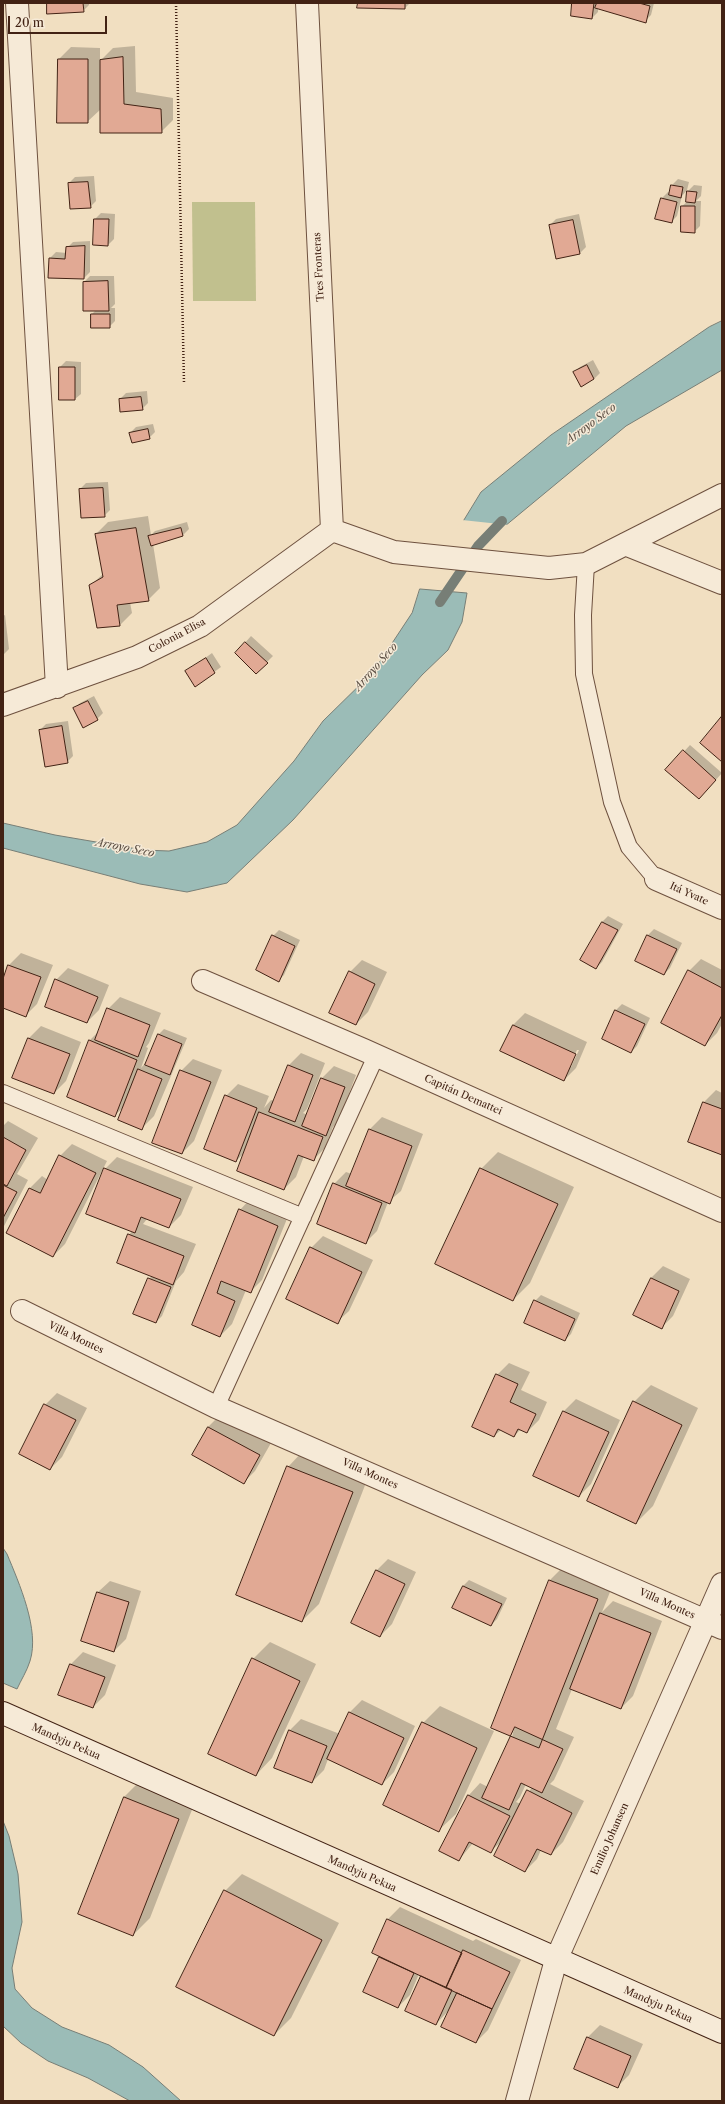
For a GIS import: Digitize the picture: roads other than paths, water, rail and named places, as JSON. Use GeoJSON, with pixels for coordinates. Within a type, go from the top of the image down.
{"type":"FeatureCollection","features":[{"type":"Feature","properties":{"kind":"street"},"geometry":{"type":"LineString","coordinates":[[17,3],[57,687]]}},
{"type":"Feature","properties":{"kind":"street","name":"Tres Fronteras"},"geometry":{"type":"LineString","coordinates":[[307,3],[332,530]]}},
{"type":"Feature","properties":{"kind":"street"},"geometry":{"type":"LineString","coordinates":[[332,530],[394,552],[549,568],[586,564],[722,495]]}},
{"type":"Feature","properties":{"kind":"street","name":"Colonia Elisa"},"geometry":{"type":"LineString","coordinates":[[3,705],[57,687],[137,657],[200,626],[332,530]]}},
{"type":"Feature","properties":{"kind":"street"},"geometry":{"type":"LineString","coordinates":[[625,544],[722,583]]}},
{"type":"Feature","properties":{"kind":"street","name":"Itá Yvate"},"geometry":{"type":"LineString","coordinates":[[656,879],[722,908]]}},
{"type":"Feature","properties":{"kind":"street","name":"Capitán Demattei"},"geometry":{"type":"LineString","coordinates":[[203,981],[376,1056],[722,1211]]}},
{"type":"Feature","properties":{"kind":"street","name":"Villa Montes"},"geometry":{"type":"LineString","coordinates":[[22,1311],[216,1407],[714,1625]]}},
{"type":"Feature","properties":{"kind":"street","name":"Emilio Johansen"},"geometry":{"type":"LineString","coordinates":[[517,2101],[556,1960],[714,1625],[722,1584]]}},
{"type":"Feature","properties":{"kind":"street","name":"Mandyju Pekua"},"geometry":{"type":"LineString","coordinates":[[3,1713],[556,1960],[722,2032]]}},
{"type":"Feature","properties":{"kind":"lane"},"geometry":{"type":"LineString","coordinates":[[586,564],[583,615],[584,674],[612,802],[629,847],[656,879]]}},
{"type":"Feature","properties":{"kind":"lane"},"geometry":{"type":"LineString","coordinates":[[216,1407],[376,1056]]}},
{"type":"Feature","properties":{"kind":"lane"},"geometry":{"type":"LineString","coordinates":[[3,1093],[303,1217]]}},
{"type":"Feature","properties":{"kind":"water"},"geometry":{"type":"Polygon","coordinates":[[[722,321],[722,370],[626,426],[499,531],[459,528],[481,492],[551,435],[709,327],[722,321]]]}},
{"type":"Feature","properties":{"kind":"water"},"geometry":{"type":"Polygon","coordinates":[[[420,589],[467,593],[462,622],[448,650],[422,675],[293,820],[227,883],[187,892],[140,884],[3,848],[3,823],[55,835],[143,850],[169,851],[207,842],[237,825],[294,761],[323,721],[373,672],[412,613],[420,589]]]}},
{"type":"Feature","properties":{"kind":"water"},"geometry":{"type":"Polygon","coordinates":[[[3,1548],[7,1554],[27,1607],[32,1635],[30,1661],[17,1689],[3,1683],[3,1548]]]}},
{"type":"Feature","properties":{"kind":"water"},"geometry":{"type":"Polygon","coordinates":[[[3,1821],[9,1836],[18,1874],[22,1922],[12,1968],[15,1989],[32,2008],[62,2027],[109,2045],[143,2067],[181,2101],[130,2101],[88,2078],[48,2061],[21,2043],[3,2026],[3,1821]]]}},
{"type":"Feature","properties":{"kind":"waterway","name":"Arroyo Seco"},"geometry":{"type":"LineString","coordinates":[[440,602],[478,546],[502,521]]}}]}
